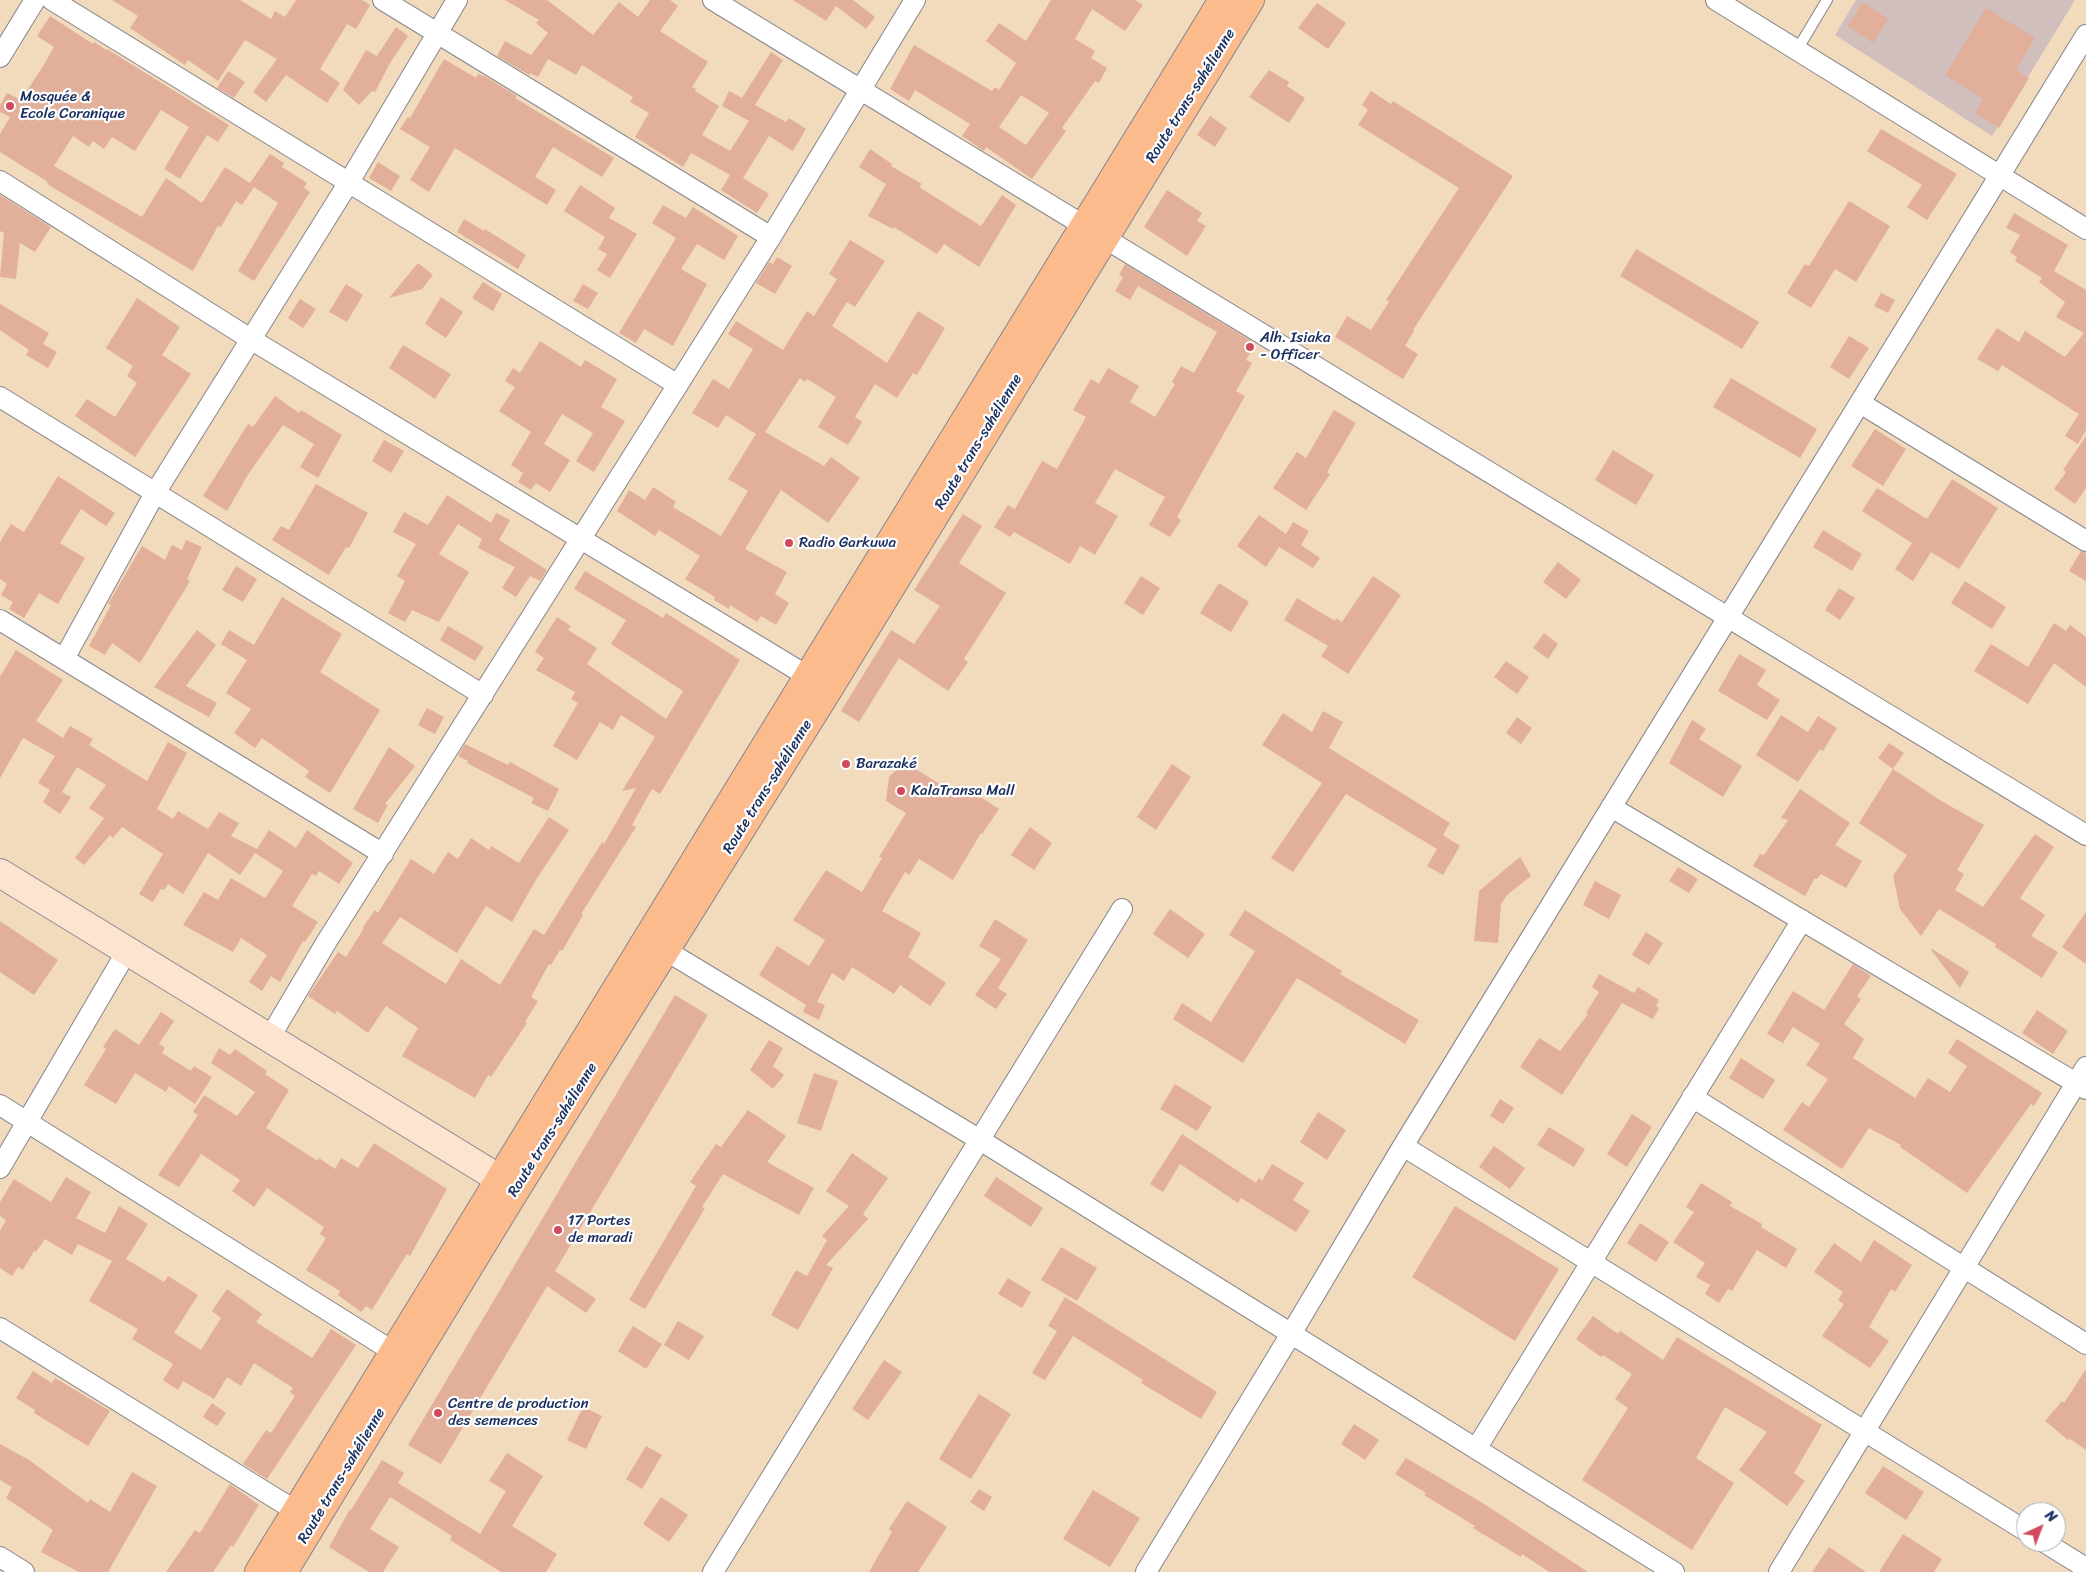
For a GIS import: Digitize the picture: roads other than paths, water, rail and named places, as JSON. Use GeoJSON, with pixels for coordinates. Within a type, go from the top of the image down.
{"type":"FeatureCollection","features":[{"type":"Feature","properties":{"kind":"highway","name":"Route trans-sahélienne"},"geometry":{"type":"LineString","coordinates":[[282,1572],[402,1357],[1094,231],[1223,0]]}},
{"type":"Feature","properties":{"kind":"highway","name":"Route trans-sahélienne"},"geometry":{"type":"LineString","coordinates":[[1094,231],[1250,0]]}},
{"type":"Feature","properties":{"kind":"highway","name":"Route trans-sahélienne"},"geometry":{"type":"LineString","coordinates":[[259,1572],[296,1511],[402,1357]]}},
{"type":"Feature","properties":{"kind":"street"},"geometry":{"type":"LineString","coordinates":[[0,57],[35,0]]}},
{"type":"Feature","properties":{"kind":"street"},"geometry":{"type":"LineString","coordinates":[[52,0],[678,385]]}},
{"type":"Feature","properties":{"kind":"street"},"geometry":{"type":"LineString","coordinates":[[383,0],[771,237]]}},
{"type":"Feature","properties":{"kind":"street"},"geometry":{"type":"LineString","coordinates":[[64,659],[155,493],[349,182],[457,0]]}},
{"type":"Feature","properties":{"kind":"street"},"geometry":{"type":"LineString","coordinates":[[713,0],[1729,616],[2086,835]]}},
{"type":"Feature","properties":{"kind":"street"},"geometry":{"type":"LineString","coordinates":[[270,1037],[327,941],[771,237],[915,0]]}},
{"type":"Feature","properties":{"kind":"street"},"geometry":{"type":"LineString","coordinates":[[1716,0],[2086,228]]}},
{"type":"Feature","properties":{"kind":"street"},"geometry":{"type":"LineString","coordinates":[[1146,1572],[1403,1146],[2086,35]]}},
{"type":"Feature","properties":{"kind":"street"},"geometry":{"type":"LineString","coordinates":[[0,181],[252,340],[818,682]]}},
{"type":"Feature","properties":{"kind":"street"},"geometry":{"type":"LineString","coordinates":[[0,397],[483,695]]}},
{"type":"Feature","properties":{"kind":"street"},"geometry":{"type":"LineString","coordinates":[[1860,403],[2086,541]]}},
{"type":"Feature","properties":{"kind":"street"},"geometry":{"type":"LineString","coordinates":[[0,620],[383,854]]}},
{"type":"Feature","properties":{"kind":"street"},"geometry":{"type":"LineString","coordinates":[[1611,807],[1802,920],[2083,1080],[1964,1268],[1779,1572]]}},
{"type":"Feature","properties":{"kind":"street"},"geometry":{"type":"LineString","coordinates":[[0,873],[508,1183]]}},
{"type":"Feature","properties":{"kind":"street"},"geometry":{"type":"LineString","coordinates":[[713,1572],[1122,909]]}},
{"type":"Feature","properties":{"kind":"street"},"geometry":{"type":"LineString","coordinates":[[1476,1449],[1802,920]]}},
{"type":"Feature","properties":{"kind":"street"},"geometry":{"type":"LineString","coordinates":[[656,945],[980,1140],[1674,1572]]}},
{"type":"Feature","properties":{"kind":"street"},"geometry":{"type":"LineString","coordinates":[[0,1168],[127,951]]}},
{"type":"Feature","properties":{"kind":"street"},"geometry":{"type":"LineString","coordinates":[[1692,1097],[2086,1344]]}},
{"type":"Feature","properties":{"kind":"street"},"geometry":{"type":"LineString","coordinates":[[0,1105],[402,1357]]}},
{"type":"Feature","properties":{"kind":"street"},"geometry":{"type":"LineString","coordinates":[[1403,1146],[2016,1525]]}},
{"type":"Feature","properties":{"kind":"street"},"geometry":{"type":"LineString","coordinates":[[0,1328],[296,1511]]}},
{"type":"Feature","properties":{"kind":"street"},"geometry":{"type":"LineString","coordinates":[[2060,1552],[2086,1568]]}},
{"type":"Feature","properties":{"kind":"street"},"geometry":{"type":"LineString","coordinates":[[0,1557],[24,1572]]}},
{"type":"Feature","properties":{"kind":"lane"},"geometry":{"type":"LineString","coordinates":[[1797,50],[1827,0]]}},
{"type":"Feature","properties":{"kind":"place","name":"Mosquée & Ecole Coranique"},"geometry":{"type":"Point","coordinates":[10,106]}},
{"type":"Feature","properties":{"kind":"place","name":"Alh. Isiaka - Officer"},"geometry":{"type":"Point","coordinates":[1250,347]}},
{"type":"Feature","properties":{"kind":"place","name":"Radio Garkuwa"},"geometry":{"type":"Point","coordinates":[789,543]}},
{"type":"Feature","properties":{"kind":"place","name":"Barazaké"},"geometry":{"type":"Point","coordinates":[846,764]}},
{"type":"Feature","properties":{"kind":"place","name":"KalaTransa Mall"},"geometry":{"type":"Point","coordinates":[901,791]}},
{"type":"Feature","properties":{"kind":"place","name":"17 Portes de maradi"},"geometry":{"type":"Point","coordinates":[558,1230]}},
{"type":"Feature","properties":{"kind":"place","name":"Centre de production des semences"},"geometry":{"type":"Point","coordinates":[438,1413]}}]}
